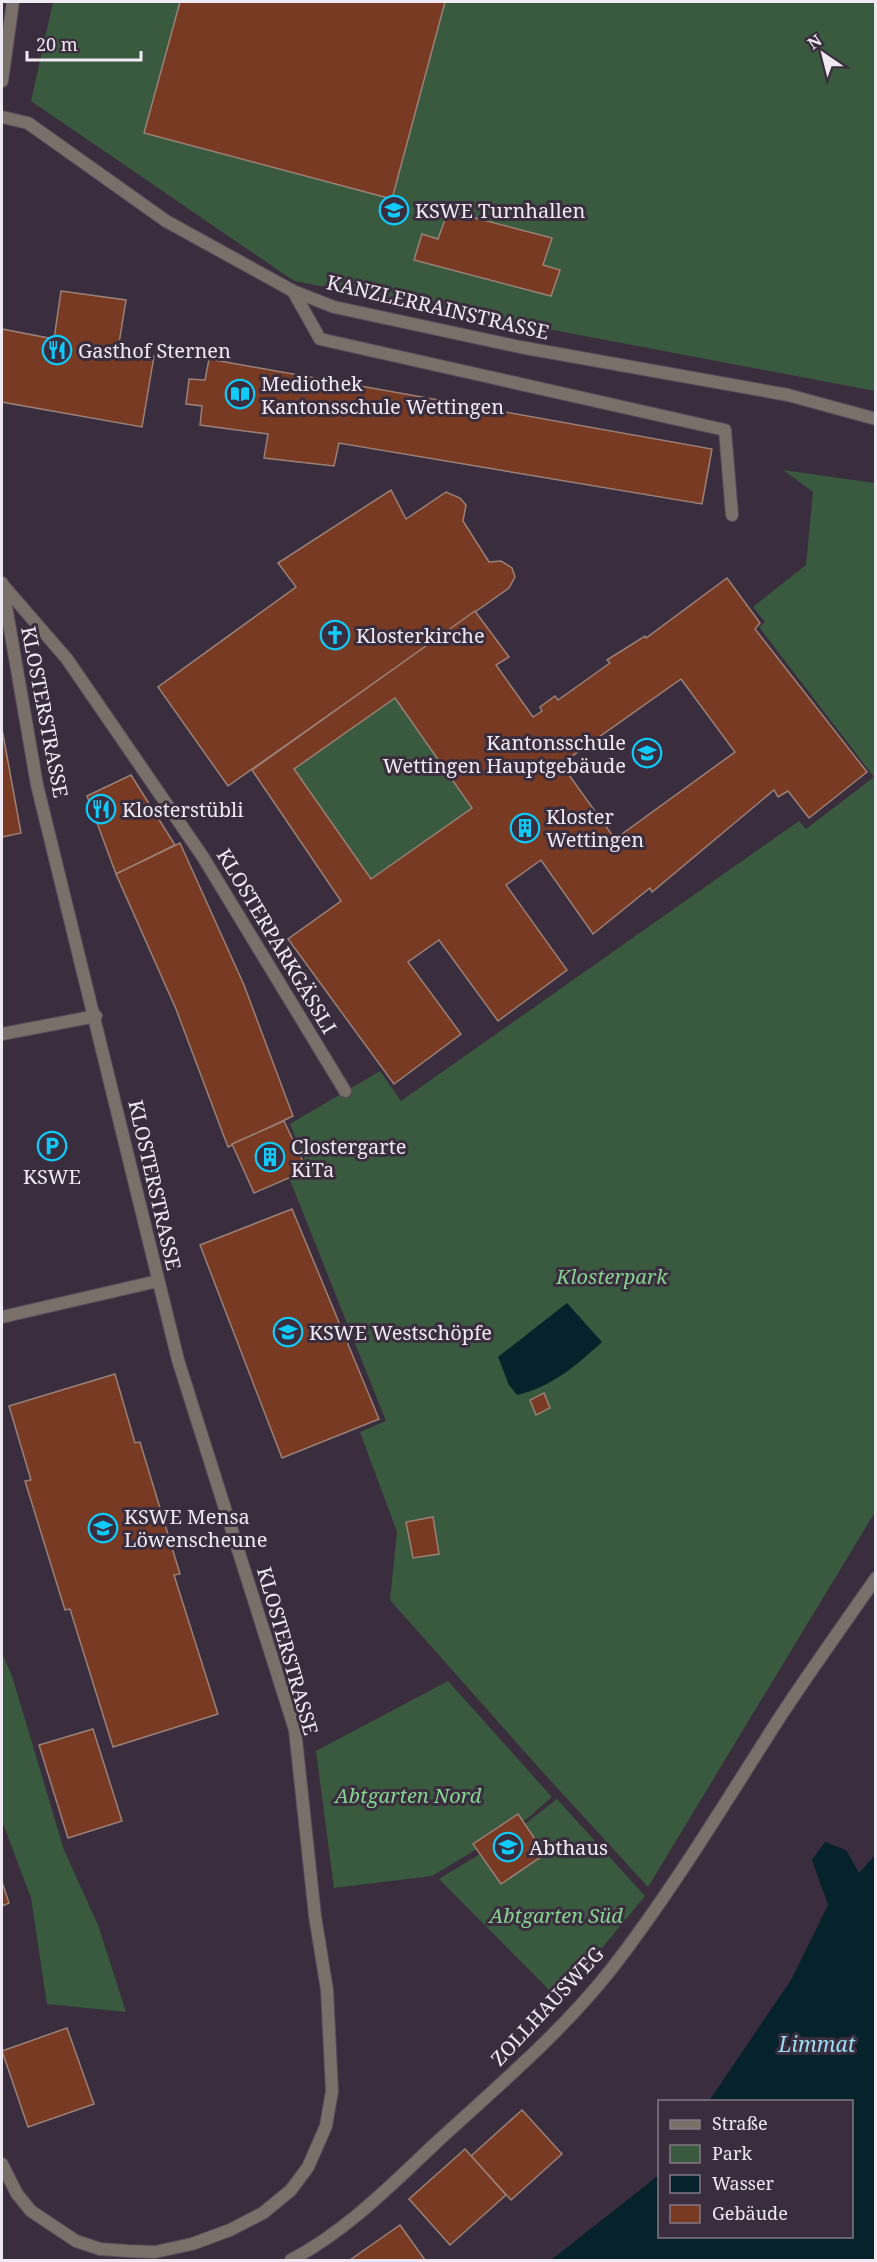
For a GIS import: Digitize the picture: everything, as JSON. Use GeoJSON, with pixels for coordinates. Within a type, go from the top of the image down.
{"type":"FeatureCollection","features":[{"type":"Feature","properties":{"kind":"street"},"geometry":{"type":"LineString","coordinates":[[2,81],[13,2]]}},
{"type":"Feature","properties":{"kind":"street","name":"KANZLERRAINSTRASSE"},"geometry":{"type":"LineString","coordinates":[[2,117],[28,123],[166,221],[293,291],[334,307],[402,323],[788,395],[876,418]]}},
{"type":"Feature","properties":{"kind":"street"},"geometry":{"type":"LineString","coordinates":[[293,291],[320,339],[725,430],[732,515]]}},
{"type":"Feature","properties":{"kind":"street","name":"KLOSTERSTRASSE"},"geometry":{"type":"LineString","coordinates":[[2,583],[37,785],[96,1016],[177,1360],[295,1730],[315,1916],[327,1990],[332,2091],[326,2126],[308,2167],[291,2190],[263,2213],[230,2230],[192,2244],[155,2252],[100,2249],[69,2237],[32,2211],[17,2194],[2,2164]]}},
{"type":"Feature","properties":{"kind":"street","name":"KLOSTERPARKGÄSSLI"},"geometry":{"type":"LineString","coordinates":[[2,583],[67,659],[203,857],[345,1091]]}},
{"type":"Feature","properties":{"kind":"street"},"geometry":{"type":"LineString","coordinates":[[2,1035],[96,1016]]}},
{"type":"Feature","properties":{"kind":"street"},"geometry":{"type":"LineString","coordinates":[[2,1317],[158,1281]]}},
{"type":"Feature","properties":{"kind":"street","name":"ZOLLHAUSWEG"},"geometry":{"type":"LineString","coordinates":[[291,2260],[347,2224],[378,2197],[513,2073],[567,2019],[613,1967],[692,1855],[781,1716],[876,1578]]}},
{"type":"Feature","properties":{"kind":"green space"},"geometry":{"type":"Polygon","coordinates":[[[53,2],[875,2],[875,391],[294,281],[31,101],[53,2]]]}},
{"type":"Feature","properties":{"kind":"green space","name":"Klosterpark"},"geometry":{"type":"Polygon","coordinates":[[[783,470],[875,483],[875,1512],[648,1887],[390,1600],[397,1532],[360,1432],[386,1421],[290,1180],[310,1172],[290,1124],[380,1071],[401,1101],[799,821],[806,829],[874,777],[759,627],[765,622],[753,607],[806,565],[813,492],[783,470]]]}},
{"type":"Feature","properties":{"kind":"green space"},"geometry":{"type":"Polygon","coordinates":[[[395,698],[472,808],[371,879],[294,769],[395,698]]]}},
{"type":"Feature","properties":{"kind":"green space"},"geometry":{"type":"Polygon","coordinates":[[[2,1653],[12,1676],[64,1850],[98,1925],[126,2012],[47,2004],[31,1898],[2,1821],[2,1653]]]}},
{"type":"Feature","properties":{"kind":"green space","name":"Abtgarten Nord"},"geometry":{"type":"Polygon","coordinates":[[[448,1681],[552,1797],[523,1822],[517,1814],[474,1844],[477,1849],[432,1876],[334,1888],[316,1751],[448,1681]]]}},
{"type":"Feature","properties":{"kind":"green space","name":"Abtgarten Süd"},"geometry":{"type":"Polygon","coordinates":[[[557,1799],[645,1896],[559,2000],[439,1879],[480,1854],[501,1884],[545,1854],[525,1824],[557,1799]]]}},
{"type":"Feature","properties":{"kind":"water"},"geometry":{"type":"Polygon","coordinates":[[[567,1303],[602,1342],[552,1381],[517,1395],[509,1385],[498,1357],[567,1303]]]}},
{"type":"Feature","properties":{"kind":"water","name":"Limmat"},"geometry":{"type":"Polygon","coordinates":[[[825,1842],[846,1850],[859,1873],[875,1855],[875,2260],[551,2260],[658,2176],[658,2238],[853,2238],[853,2100],[710,2100],[791,1980],[828,1905],[812,1860],[825,1842]]]}},
{"type":"Feature","properties":{"kind":"building"},"geometry":{"type":"Polygon","coordinates":[[[180,2],[445,2],[392,199],[144,133],[180,2]]]}},
{"type":"Feature","properties":{"kind":"building"},"geometry":{"type":"Polygon","coordinates":[[[448,211],[552,238],[543,265],[560,270],[551,296],[414,260],[422,234],[438,239],[448,211]]]}},
{"type":"Feature","properties":{"kind":"building"},"geometry":{"type":"Polygon","coordinates":[[[61,291],[126,300],[118,350],[154,356],[142,427],[2,402],[2,329],[54,339],[61,291]]]}},
{"type":"Feature","properties":{"kind":"building"},"geometry":{"type":"Polygon","coordinates":[[[209,359],[712,449],[702,504],[339,443],[334,466],[264,458],[268,434],[200,425],[202,406],[186,404],[189,379],[205,380],[209,359]]]}},
{"type":"Feature","properties":{"kind":"building","name":"Klosterkirche"},"geometry":{"type":"Polygon","coordinates":[[[391,490],[406,519],[446,492],[460,498],[466,505],[463,521],[489,562],[501,561],[512,568],[515,577],[509,588],[228,786],[158,687],[296,587],[278,563],[391,490]]]}},
{"type":"Feature","properties":{"kind":"building","name":"Kloster Wettingen"},"geometry":{"type":"Polygon","coordinates":[[[727,578],[760,623],[755,629],[867,772],[809,818],[788,791],[778,797],[774,790],[652,892],[650,888],[593,934],[541,860],[506,885],[567,970],[498,1021],[439,940],[408,962],[461,1034],[394,1084],[288,939],[341,901],[252,770],[475,611],[509,657],[496,665],[533,717],[542,711],[540,707],[555,696],[558,700],[610,663],[607,660],[645,636],[646,638],[727,578]],[[681,679],[561,764],[615,839],[735,752],[681,679]],[[395,698],[294,769],[371,879],[472,808],[395,698]]]}},
{"type":"Feature","properties":{"kind":"building"},"geometry":{"type":"Polygon","coordinates":[[[2,729],[21,833],[2,837],[2,729]]]}},
{"type":"Feature","properties":{"kind":"building"},"geometry":{"type":"Polygon","coordinates":[[[131,775],[175,845],[116,874],[87,796],[131,775]]]}},
{"type":"Feature","properties":{"kind":"building"},"geometry":{"type":"Polygon","coordinates":[[[180,843],[244,985],[293,1116],[228,1147],[176,1009],[116,874],[180,843]]]}},
{"type":"Feature","properties":{"kind":"building","name":"Clostergarte KiTa"},"geometry":{"type":"Polygon","coordinates":[[[284,1121],[307,1170],[254,1193],[232,1144],[284,1121]]]}},
{"type":"Feature","properties":{"kind":"building","name":"KSWE Westschöpfe"},"geometry":{"type":"Polygon","coordinates":[[[292,1209],[379,1419],[282,1458],[200,1245],[292,1209]]]}},
{"type":"Feature","properties":{"kind":"building","name":"KSWE Mensa Löwenscheune"},"geometry":{"type":"Polygon","coordinates":[[[115,1374],[135,1443],[140,1442],[180,1574],[174,1575],[218,1714],[113,1747],[70,1609],[65,1610],[25,1481],[31,1480],[9,1406],[115,1374]]]}},
{"type":"Feature","properties":{"kind":"building"},"geometry":{"type":"Polygon","coordinates":[[[544,1393],[550,1408],[536,1415],[530,1400],[544,1393]]]}},
{"type":"Feature","properties":{"kind":"building"},"geometry":{"type":"Polygon","coordinates":[[[433,1517],[439,1554],[413,1558],[406,1522],[433,1517]]]}},
{"type":"Feature","properties":{"kind":"building"},"geometry":{"type":"Polygon","coordinates":[[[93,1729],[122,1821],[68,1838],[39,1745],[93,1729]]]}},
{"type":"Feature","properties":{"kind":"building","name":"Abthaus"},"geometry":{"type":"Polygon","coordinates":[[[518,1814],[545,1854],[501,1884],[473,1844],[518,1814]]]}},
{"type":"Feature","properties":{"kind":"building"},"geometry":{"type":"Polygon","coordinates":[[[2,1882],[9,1903],[2,1906],[2,1882]]]}},
{"type":"Feature","properties":{"kind":"building"},"geometry":{"type":"Polygon","coordinates":[[[67,2028],[94,2104],[28,2127],[2,2051],[67,2028]]]}},
{"type":"Feature","properties":{"kind":"building"},"geometry":{"type":"Polygon","coordinates":[[[522,2110],[562,2154],[511,2200],[471,2156],[522,2110]]]}},
{"type":"Feature","properties":{"kind":"building"},"geometry":{"type":"Polygon","coordinates":[[[465,2149],[506,2195],[450,2245],[409,2199],[465,2149]]]}},
{"type":"Feature","properties":{"kind":"building"},"geometry":{"type":"Polygon","coordinates":[[[400,2225],[425,2260],[350,2260],[400,2225]]]}},
{"type":"Feature","properties":{"kind":"place","name":"KSWE Turnhallen"},"geometry":{"type":"Point","coordinates":[394,210]}},
{"type":"Feature","properties":{"kind":"place","name":"Gasthof Sternen"},"geometry":{"type":"Point","coordinates":[57,350]}},
{"type":"Feature","properties":{"kind":"place","name":"Mediothek Kantonsschule Wettingen"},"geometry":{"type":"Point","coordinates":[240,394]}},
{"type":"Feature","properties":{"kind":"place","name":"Klosterkirche"},"geometry":{"type":"Point","coordinates":[335,635]}},
{"type":"Feature","properties":{"kind":"place","name":"Kantonsschule Wettingen Hauptgebäude"},"geometry":{"type":"Point","coordinates":[647,753]}},
{"type":"Feature","properties":{"kind":"place","name":"Klosterstübli"},"geometry":{"type":"Point","coordinates":[101,809]}},
{"type":"Feature","properties":{"kind":"place","name":"Kloster Wettingen"},"geometry":{"type":"Point","coordinates":[525,828]}},
{"type":"Feature","properties":{"kind":"place","name":"KSWE"},"geometry":{"type":"Point","coordinates":[52,1146]}},
{"type":"Feature","properties":{"kind":"place","name":"Clostergarte KiTa"},"geometry":{"type":"Point","coordinates":[270,1157]}},
{"type":"Feature","properties":{"kind":"place","name":"KSWE Westschöpfe"},"geometry":{"type":"Point","coordinates":[288,1332]}},
{"type":"Feature","properties":{"kind":"place","name":"KSWE Mensa Löwenscheune"},"geometry":{"type":"Point","coordinates":[103,1528]}},
{"type":"Feature","properties":{"kind":"place","name":"Abthaus"},"geometry":{"type":"Point","coordinates":[508,1847]}}]}
